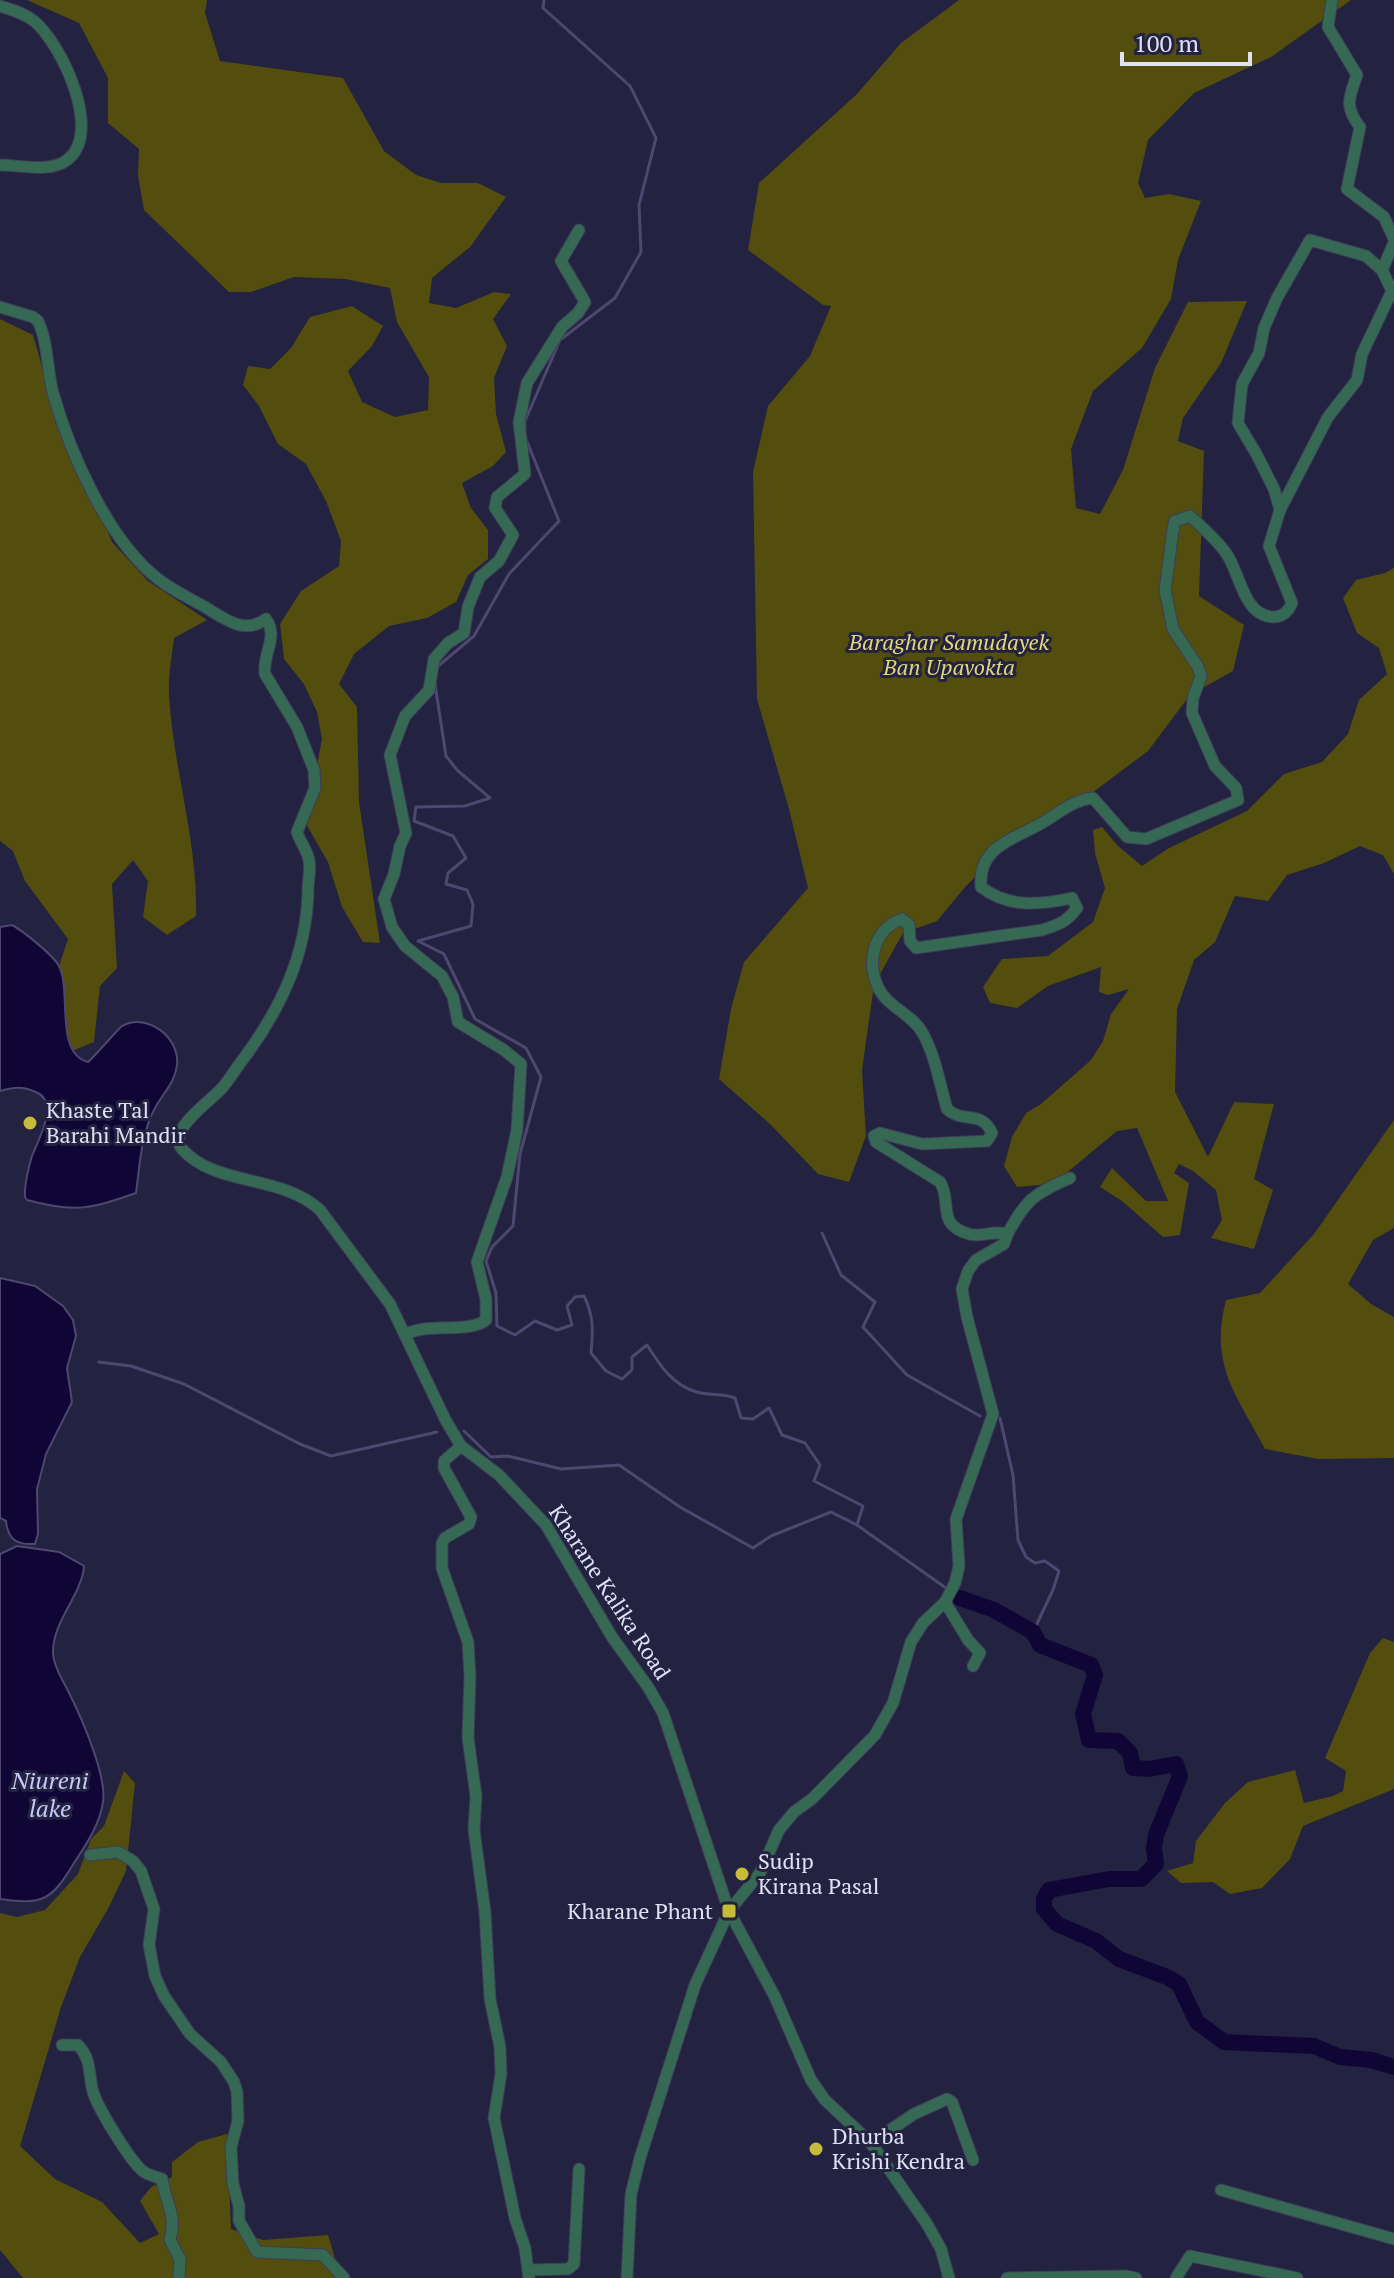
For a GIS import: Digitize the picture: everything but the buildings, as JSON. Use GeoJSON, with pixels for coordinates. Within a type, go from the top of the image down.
{"type":"FeatureCollection","features":[{"type":"Feature","properties":{"kind":"street"},"geometry":{"type":"LineString","coordinates":[[1332,0],[1328,27],[1357,75],[1350,95],[1349,114],[1360,127],[1347,189],[1384,217],[1394,241],[1382,270]]}},
{"type":"Feature","properties":{"kind":"street"},"geometry":{"type":"LineString","coordinates":[[0,6],[35,22],[57,49],[77,99],[81,129],[76,150],[70,159],[59,165],[0,165]]}},
{"type":"Feature","properties":{"kind":"street"},"geometry":{"type":"LineString","coordinates":[[407,1334],[427,1327],[477,1326],[486,1320],[486,1299],[477,1262],[507,1177],[517,1130],[521,1064],[458,1022],[453,997],[442,976],[405,946],[392,927],[384,899],[406,833],[390,755],[405,716],[429,690],[434,659],[448,643],[464,633],[468,607],[480,577],[499,561],[513,535],[495,508],[497,497],[525,474],[519,422],[527,383],[562,327],[585,302],[561,261],[579,230]]}},
{"type":"Feature","properties":{"kind":"street"},"geometry":{"type":"LineString","coordinates":[[1007,1235],[999,1232],[972,1235],[957,1229],[944,1210],[945,1190],[940,1182],[874,1140],[876,1133],[880,1133],[922,1144],[987,1141],[992,1133],[991,1128],[977,1117],[957,1117],[947,1109],[922,1031],[878,987],[874,944],[894,922],[902,919],[909,925],[910,941],[916,948],[1042,930],[1070,918],[1077,908],[1072,898],[1045,904],[1011,903],[993,897],[981,887],[980,873],[986,859],[1004,841],[1031,830],[1080,799],[1093,798],[1127,837],[1146,839],[1238,800],[1236,788],[1215,766],[1192,713],[1193,698],[1201,676],[1173,629],[1165,590],[1175,521],[1190,516],[1226,553],[1254,608],[1271,617],[1289,612],[1292,603],[1269,546],[1280,510],[1328,417],[1357,380],[1362,354],[1393,294],[1382,270],[1366,256],[1310,240],[1272,308],[1259,353],[1242,384],[1238,423],[1274,489],[1280,510]]}},
{"type":"Feature","properties":{"kind":"street","name":"Kharane Kalika Road"},"geometry":{"type":"LineString","coordinates":[[0,307],[38,321],[49,378],[70,441],[107,519],[137,558],[167,585],[236,625],[252,626],[266,619],[271,626],[273,633],[264,665],[265,674],[297,727],[314,770],[315,788],[297,832],[307,853],[309,869],[305,924],[293,975],[261,1034],[222,1089],[183,1127],[178,1143],[184,1151],[211,1169],[269,1183],[311,1202],[320,1210],[390,1304],[461,1446],[499,1475],[546,1525],[612,1637],[657,1700],[729,1911],[775,1997],[816,2089],[871,2143],[935,2236],[949,2278]]}},
{"type":"Feature","properties":{"kind":"street"},"geometry":{"type":"LineString","coordinates":[[627,2278],[631,2194],[640,2158],[695,1985],[729,1911],[760,1873],[779,1830],[875,1735],[893,1703],[911,1642],[923,1623],[945,1602],[955,1583],[959,1566],[958,1514],[993,1414],[962,1289],[968,1271],[976,1260],[1004,1244],[1030,1200],[1040,1191],[1070,1178]]}},
{"type":"Feature","properties":{"kind":"street"},"geometry":{"type":"LineString","coordinates":[[461,1446],[444,1461],[444,1468],[471,1517],[469,1524],[442,1543],[442,1568],[468,1642],[468,1738],[476,1796],[474,1830],[485,1912],[490,1999],[500,2047],[501,2074],[494,2118],[529,2274],[568,2269],[574,2264],[579,2169]]}},
{"type":"Feature","properties":{"kind":"street"},"geometry":{"type":"LineString","coordinates":[[945,1602],[968,1640],[980,1653],[973,1666]]}},
{"type":"Feature","properties":{"kind":"street"},"geometry":{"type":"LineString","coordinates":[[90,1855],[118,1852],[133,1861],[141,1871],[154,1909],[149,1945],[155,1976],[164,1996],[190,2034],[221,2062],[234,2082],[238,2121],[231,2147],[233,2184],[239,2206],[239,2221],[257,2252],[323,2255],[344,2278]]}},
{"type":"Feature","properties":{"kind":"street"},"geometry":{"type":"LineString","coordinates":[[62,2045],[78,2045],[87,2055],[93,2092],[101,2111],[134,2161],[144,2172],[162,2179],[165,2201],[174,2224],[170,2240],[180,2259],[179,2278]]}},
{"type":"Feature","properties":{"kind":"street"},"geometry":{"type":"LineString","coordinates":[[871,2143],[914,2114],[947,2099],[952,2102],[973,2160]]}},
{"type":"Feature","properties":{"kind":"street"},"geometry":{"type":"LineString","coordinates":[[1221,2190],[1394,2239]]}},
{"type":"Feature","properties":{"kind":"street"},"geometry":{"type":"LineString","coordinates":[[1176,2278],[1190,2256],[1297,2278]]}},
{"type":"Feature","properties":{"kind":"street"},"geometry":{"type":"LineString","coordinates":[[1007,2278],[1136,2278]]}},
{"type":"Feature","properties":{"kind":"green space"},"geometry":{"type":"Polygon","coordinates":[[[27,0],[207,0],[205,13],[220,61],[343,78],[384,151],[416,175],[441,183],[478,183],[506,197],[470,247],[432,278],[429,303],[456,308],[494,292],[511,294],[493,319],[507,346],[494,378],[496,414],[506,452],[493,466],[462,483],[471,508],[488,530],[488,559],[468,575],[456,602],[427,618],[389,626],[354,654],[339,684],[357,707],[359,802],[380,943],[363,942],[342,907],[328,862],[306,824],[322,739],[317,712],[304,684],[284,659],[280,624],[301,591],[339,566],[341,541],[326,501],[306,464],[278,444],[259,406],[243,385],[248,366],[270,369],[291,348],[310,317],[352,306],[383,326],[372,346],[348,371],[362,402],[395,417],[428,410],[429,377],[397,322],[390,288],[345,279],[294,277],[251,292],[229,292],[144,210],[138,176],[139,149],[108,123],[108,78],[79,23],[27,0]]]}},
{"type":"Feature","properties":{"kind":"green space","name":"Baraghar Samudayek Ban Upavokta"},"geometry":{"type":"Polygon","coordinates":[[[959,0],[1351,0],[1271,57],[1194,93],[1148,140],[1138,183],[1145,198],[1169,194],[1201,201],[1178,260],[1171,299],[1142,348],[1093,391],[1071,449],[1076,508],[1100,514],[1123,470],[1155,368],[1188,302],[1247,301],[1221,363],[1183,418],[1178,441],[1204,451],[1199,596],[1244,625],[1233,671],[1190,695],[1148,751],[1088,796],[1012,841],[966,886],[937,921],[903,933],[874,985],[862,1070],[866,1136],[849,1182],[818,1174],[770,1124],[719,1079],[731,1009],[744,962],[808,888],[757,699],[753,472],[768,406],[810,356],[831,306],[823,305],[748,250],[759,183],[857,94],[901,43],[959,0]]]}},
{"type":"Feature","properties":{"kind":"green space"},"geometry":{"type":"Polygon","coordinates":[[[0,319],[33,335],[45,377],[78,451],[112,542],[148,581],[207,620],[174,638],[169,680],[171,722],[193,860],[196,916],[167,935],[143,917],[148,881],[133,860],[112,884],[117,968],[100,986],[94,1042],[72,1051],[59,966],[68,939],[25,881],[13,851],[0,841],[0,319]]]}},
{"type":"Feature","properties":{"kind":"green space"},"geometry":{"type":"Polygon","coordinates":[[[1394,568],[1394,874],[1383,855],[1360,846],[1324,863],[1287,875],[1268,901],[1235,896],[1215,942],[1194,960],[1177,1009],[1175,1092],[1208,1157],[1234,1102],[1274,1104],[1254,1179],[1273,1190],[1254,1249],[1211,1238],[1222,1220],[1216,1190],[1179,1164],[1174,1173],[1189,1183],[1180,1235],[1163,1237],[1122,1201],[1100,1187],[1112,1168],[1146,1201],[1168,1201],[1137,1128],[1117,1131],[1050,1184],[1017,1187],[1004,1166],[1012,1137],[1026,1113],[1041,1104],[1091,1060],[1103,1041],[1111,1014],[1129,989],[1108,995],[1099,992],[1101,967],[1048,986],[1017,1008],[990,1003],[983,987],[1002,959],[1048,956],[1093,922],[1105,888],[1095,853],[1093,830],[1102,827],[1118,846],[1142,866],[1169,848],[1247,811],[1284,774],[1322,762],[1348,734],[1359,700],[1387,674],[1379,648],[1357,633],[1343,598],[1356,580],[1394,568]]]}},
{"type":"Feature","properties":{"kind":"green space"},"geometry":{"type":"Polygon","coordinates":[[[1394,1120],[1394,1228],[1373,1240],[1348,1284],[1371,1304],[1394,1317],[1394,1458],[1318,1459],[1265,1449],[1235,1395],[1223,1361],[1221,1343],[1226,1300],[1260,1293],[1314,1234],[1394,1120]]]}},
{"type":"Feature","properties":{"kind":"green space"},"geometry":{"type":"Polygon","coordinates":[[[1383,1638],[1394,1642],[1394,1789],[1303,1826],[1290,1859],[1262,1888],[1230,1894],[1213,1882],[1181,1883],[1167,1871],[1193,1863],[1196,1841],[1225,1803],[1248,1782],[1295,1770],[1304,1803],[1343,1791],[1346,1771],[1325,1758],[1370,1653],[1383,1638]]]}},
{"type":"Feature","properties":{"kind":"green space"},"geometry":{"type":"Polygon","coordinates":[[[124,1771],[135,1783],[126,1871],[80,1957],[61,2007],[20,2146],[55,2179],[102,2202],[140,2243],[159,2234],[140,2201],[151,2187],[172,2177],[172,2162],[198,2142],[227,2134],[231,2229],[263,2240],[328,2235],[341,2278],[23,2278],[0,2250],[0,1913],[17,1917],[45,1910],[78,1874],[91,1839],[104,1826],[124,1771]]]}},
{"type":"Feature","properties":{"kind":"water"},"geometry":{"type":"Polygon","coordinates":[[[12,925],[59,966],[63,977],[67,1034],[78,1056],[88,1062],[122,1026],[132,1023],[152,1025],[168,1037],[173,1046],[177,1055],[176,1071],[147,1128],[136,1193],[106,1203],[70,1208],[27,1200],[25,1197],[31,1159],[45,1123],[47,1105],[43,1097],[27,1089],[0,1091],[0,927],[12,925]]]}},
{"type":"Feature","properties":{"kind":"water"},"geometry":{"type":"Polygon","coordinates":[[[0,1278],[35,1286],[63,1306],[73,1320],[76,1336],[67,1368],[72,1402],[46,1454],[37,1489],[38,1534],[35,1544],[14,1540],[6,1521],[0,1518],[0,1278]]]}},
{"type":"Feature","properties":{"kind":"water","name":"Niureni lake"},"geometry":{"type":"Polygon","coordinates":[[[17,1546],[59,1552],[84,1566],[54,1640],[53,1652],[57,1669],[93,1749],[103,1791],[96,1826],[59,1886],[44,1898],[26,1901],[0,1899],[0,1554],[17,1546]]]}},
{"type":"Feature","properties":{"kind":"waterway"},"geometry":{"type":"LineString","coordinates":[[525,428],[525,421],[560,340],[615,298],[641,252],[639,205],[656,138],[630,86],[543,8],[544,0]]}},
{"type":"Feature","properties":{"kind":"waterway"},"geometry":{"type":"LineString","coordinates":[[437,667],[474,636],[509,574],[559,521],[526,439]]}},
{"type":"Feature","properties":{"kind":"waterway"},"geometry":{"type":"LineString","coordinates":[[435,684],[446,756],[457,770],[490,798],[465,806],[416,807],[414,821],[453,836],[466,858],[448,873],[446,884],[467,890],[473,904],[471,926],[418,941],[444,954],[475,1019],[526,1048],[541,1077],[520,1154],[513,1226],[492,1247],[486,1261],[496,1293],[497,1326],[515,1335],[535,1321],[557,1330],[572,1325],[567,1306],[575,1297],[584,1296],[592,1324],[591,1353],[606,1371],[622,1379],[632,1370],[632,1357],[647,1345],[662,1367],[681,1385],[702,1393],[735,1398],[741,1418],[753,1419],[769,1408],[782,1435],[805,1443],[820,1465],[814,1481],[863,1506],[857,1525],[946,1588]]}},
{"type":"Feature","properties":{"kind":"waterway"},"geometry":{"type":"LineString","coordinates":[[822,1233],[841,1275],[875,1302],[863,1327],[907,1375],[980,1416]]}},
{"type":"Feature","properties":{"kind":"waterway"},"geometry":{"type":"LineString","coordinates":[[99,1362],[131,1366],[184,1384],[300,1444],[331,1456],[437,1432]]}},
{"type":"Feature","properties":{"kind":"waterway"},"geometry":{"type":"LineString","coordinates":[[1000,1418],[1013,1475],[1018,1540],[1026,1557],[1035,1563],[1045,1561],[1059,1571],[1033,1632]]}},
{"type":"Feature","properties":{"kind":"waterway"},"geometry":{"type":"LineString","coordinates":[[464,1431],[491,1457],[508,1456],[561,1469],[619,1465],[680,1507],[753,1548],[771,1536],[831,1512],[857,1525]]}},
{"type":"Feature","properties":{"kind":"waterway"},"geometry":{"type":"LineString","coordinates":[[960,1598],[994,1610],[1033,1632],[1040,1645],[1091,1665],[1095,1675],[1083,1714],[1089,1740],[1118,1741],[1130,1753],[1133,1768],[1149,1769],[1176,1764],[1180,1776],[1156,1835],[1156,1864],[1141,1879],[1109,1879],[1049,1890],[1044,1899],[1044,1909],[1057,1924],[1096,1941],[1119,1959],[1179,1984],[1197,2022],[1224,2042],[1314,2046],[1340,2057],[1371,2060],[1394,2067]]}},
{"type":"Feature","properties":{"kind":"place","name":"Khaste Tal Barahi Mandir"},"geometry":{"type":"Point","coordinates":[30,1123]}},
{"type":"Feature","properties":{"kind":"place","name":"Sudip Kirana Pasal"},"geometry":{"type":"Point","coordinates":[742,1874]}},
{"type":"Feature","properties":{"kind":"place","name":"Kharane Phant"},"geometry":{"type":"Point","coordinates":[729,1911]}},
{"type":"Feature","properties":{"kind":"place","name":"Dhurba Krishi Kendra"},"geometry":{"type":"Point","coordinates":[816,2149]}}]}
